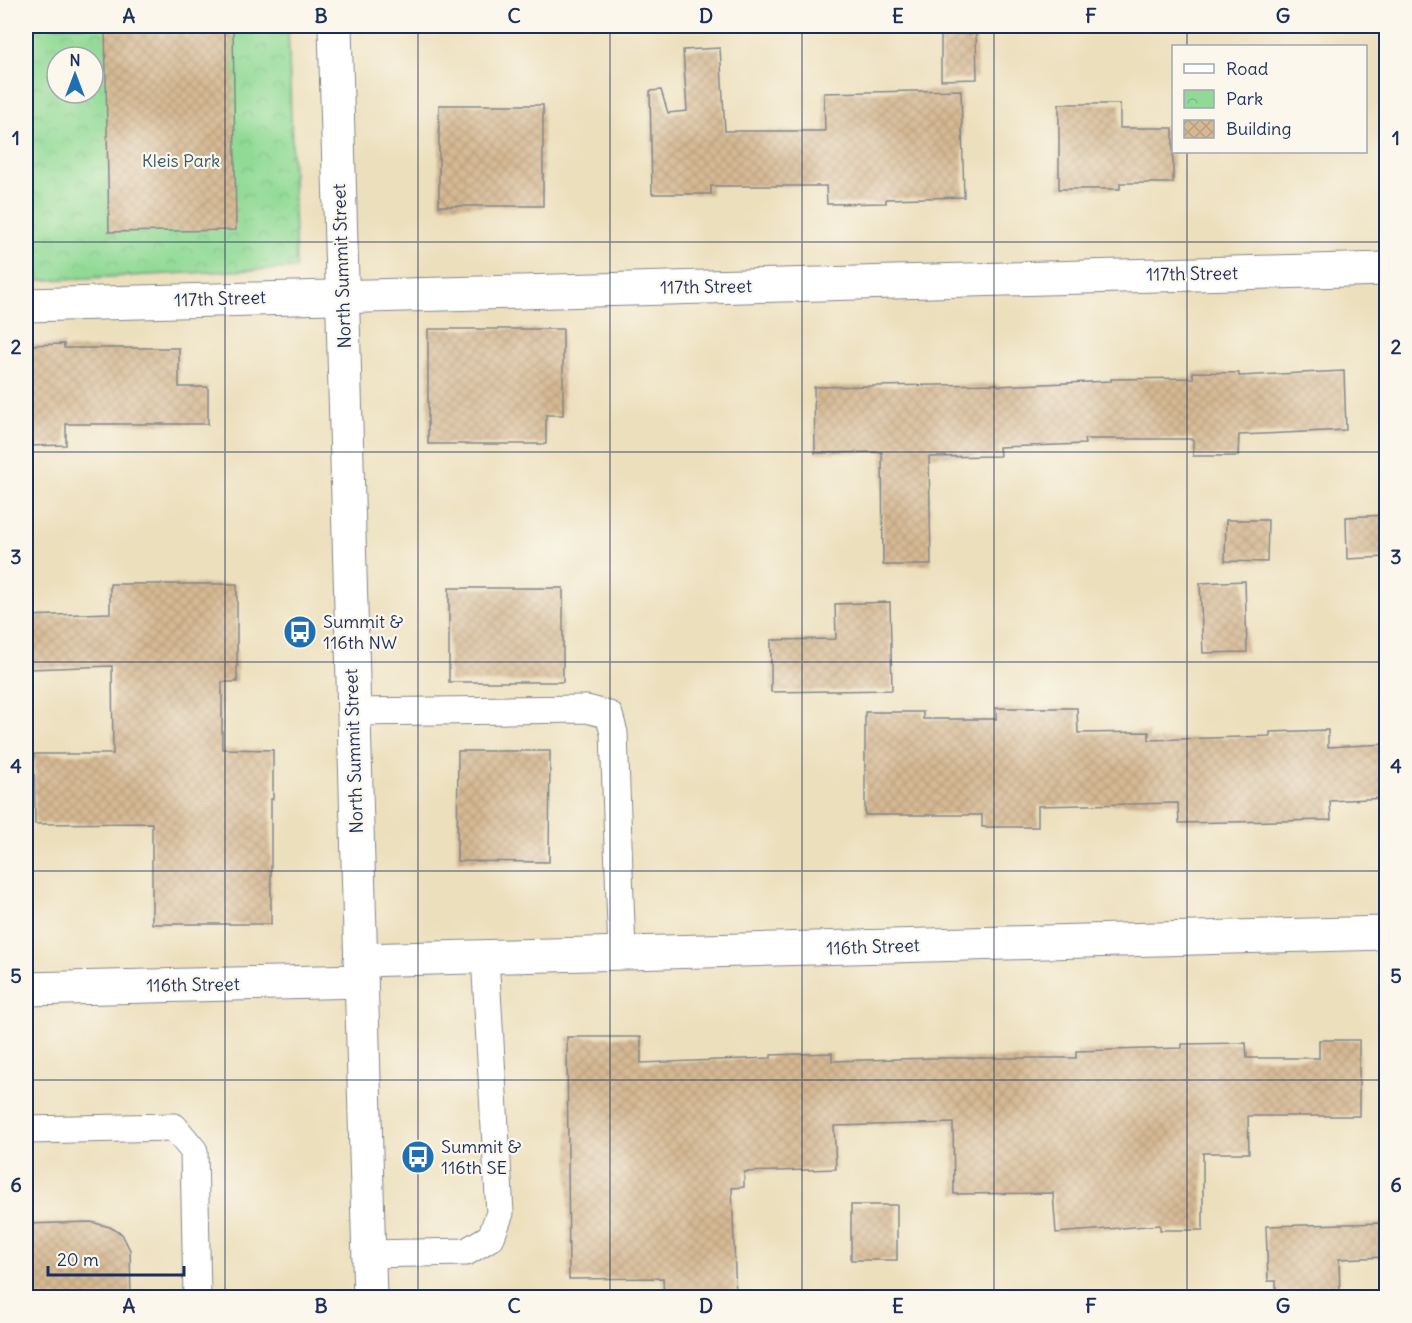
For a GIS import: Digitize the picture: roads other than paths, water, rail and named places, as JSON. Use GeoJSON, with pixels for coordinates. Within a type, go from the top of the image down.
{"type":"FeatureCollection","features":[{"type":"Feature","properties":{"kind":"street","name":"North Summit Street"},"geometry":{"type":"LineString","coordinates":[[335,26],[370,1298]]}},
{"type":"Feature","properties":{"kind":"street","name":"117th Street"},"geometry":{"type":"LineString","coordinates":[[26,305],[1386,269]]}},
{"type":"Feature","properties":{"kind":"street","name":"116th Street"},"geometry":{"type":"LineString","coordinates":[[26,989],[361,970],[485,957],[1386,933]]}},
{"type":"Feature","properties":{"kind":"lane"},"geometry":{"type":"LineString","coordinates":[[353,712],[587,709],[609,715],[614,733],[622,953]]}},
{"type":"Feature","properties":{"kind":"lane"},"geometry":{"type":"LineString","coordinates":[[369,1254],[466,1252],[491,1237],[500,1213],[485,957]]}},
{"type":"Feature","properties":{"kind":"lane"},"geometry":{"type":"LineString","coordinates":[[26,1130],[174,1127],[194,1151],[197,1298]]}},
{"type":"Feature","properties":{"kind":"place","name":"Summit & 116th NW"},"geometry":{"type":"Point","coordinates":[300,632]}},
{"type":"Feature","properties":{"kind":"place","name":"Summit & 116th SE"},"geometry":{"type":"Point","coordinates":[418,1157]}},
{"type":"Feature","properties":{"kind":"park label","name":"Kleis Park"},"geometry":{"type":"Point","coordinates":[181,161]}}]}
